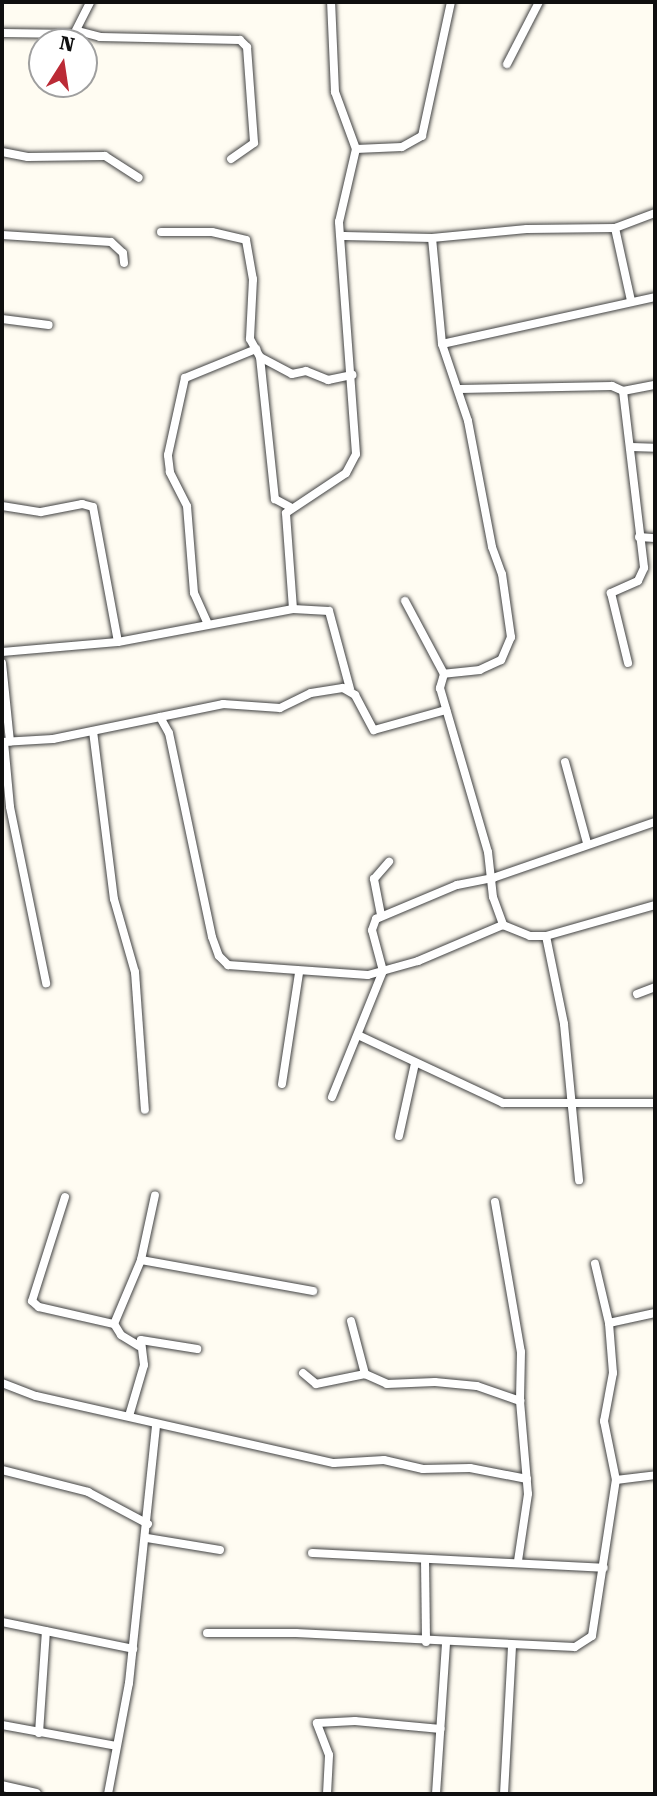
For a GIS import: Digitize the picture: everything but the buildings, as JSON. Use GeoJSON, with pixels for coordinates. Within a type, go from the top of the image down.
{"type":"FeatureCollection","features":[{"type":"Feature","properties":{"kind":"street"},"geometry":{"type":"LineString","coordinates":[[79,28],[90,2]]}},
{"type":"Feature","properties":{"kind":"street"},"geometry":{"type":"LineString","coordinates":[[293,609],[285,525],[290,507],[354,464],[352,375],[340,207],[356,149],[335,92],[331,2]]}},
{"type":"Feature","properties":{"kind":"street"},"geometry":{"type":"LineString","coordinates":[[356,149],[402,147],[422,136],[452,2]]}},
{"type":"Feature","properties":{"kind":"street"},"geometry":{"type":"LineString","coordinates":[[507,64],[539,2]]}},
{"type":"Feature","properties":{"kind":"street"},"geometry":{"type":"LineString","coordinates":[[2,33],[28,34]]}},
{"type":"Feature","properties":{"kind":"street"},"geometry":{"type":"LineString","coordinates":[[98,36],[240,40],[247,47],[254,143],[231,159]]}},
{"type":"Feature","properties":{"kind":"street"},"geometry":{"type":"LineString","coordinates":[[2,152],[28,157],[105,156],[139,178]]}},
{"type":"Feature","properties":{"kind":"street"},"geometry":{"type":"LineString","coordinates":[[344,236],[432,238],[527,229],[615,228],[655,213]]}},
{"type":"Feature","properties":{"kind":"street"},"geometry":{"type":"LineString","coordinates":[[615,228],[631,301]]}},
{"type":"Feature","properties":{"kind":"street"},"geometry":{"type":"LineString","coordinates":[[161,232],[212,232],[246,240],[253,279],[250,339],[258,353],[275,499],[290,507]]}},
{"type":"Feature","properties":{"kind":"street"},"geometry":{"type":"LineString","coordinates":[[2,234],[111,242],[122,253],[124,263]]}},
{"type":"Feature","properties":{"kind":"street"},"geometry":{"type":"LineString","coordinates":[[432,238],[442,344],[460,389],[492,547],[502,573],[511,637],[505,656],[493,665],[444,674]]}},
{"type":"Feature","properties":{"kind":"street"},"geometry":{"type":"LineString","coordinates":[[442,344],[655,297]]}},
{"type":"Feature","properties":{"kind":"street"},"geometry":{"type":"LineString","coordinates":[[2,319],[48,325]]}},
{"type":"Feature","properties":{"kind":"street"},"geometry":{"type":"LineString","coordinates":[[258,353],[292,374],[306,371],[328,380],[352,375]]}},
{"type":"Feature","properties":{"kind":"street"},"geometry":{"type":"LineString","coordinates":[[207,622],[194,593],[187,506],[170,472],[168,455],[185,378],[258,353]]}},
{"type":"Feature","properties":{"kind":"street"},"geometry":{"type":"LineString","coordinates":[[460,389],[612,386],[623,391],[655,385]]}},
{"type":"Feature","properties":{"kind":"street"},"geometry":{"type":"LineString","coordinates":[[623,391],[631,447],[642,575],[611,593],[628,663]]}},
{"type":"Feature","properties":{"kind":"street"},"geometry":{"type":"LineString","coordinates":[[631,447],[655,448]]}},
{"type":"Feature","properties":{"kind":"street"},"geometry":{"type":"LineString","coordinates":[[2,506],[41,512],[82,504],[93,507],[118,642]]}},
{"type":"Feature","properties":{"kind":"street"},"geometry":{"type":"LineString","coordinates":[[639,537],[655,538]]}},
{"type":"Feature","properties":{"kind":"street"},"geometry":{"type":"LineString","coordinates":[[405,601],[444,674],[440,688],[494,878],[493,897],[503,925]]}},
{"type":"Feature","properties":{"kind":"street"},"geometry":{"type":"LineString","coordinates":[[2,652],[118,642],[207,622],[293,609],[329,611],[350,689],[374,730],[446,710]]}},
{"type":"Feature","properties":{"kind":"street"},"geometry":{"type":"LineString","coordinates":[[2,663],[10,807],[46,983]]}},
{"type":"Feature","properties":{"kind":"street"},"geometry":{"type":"LineString","coordinates":[[5,742],[93,731],[223,704],[280,708],[311,693],[350,689]]}},
{"type":"Feature","properties":{"kind":"street"},"geometry":{"type":"LineString","coordinates":[[160,717],[169,733],[219,957],[228,965],[299,973],[383,971],[503,925],[530,936],[546,936],[655,905]]}},
{"type":"Feature","properties":{"kind":"street"},"geometry":{"type":"LineString","coordinates":[[93,731],[114,899],[135,972],[145,1110]]}},
{"type":"Feature","properties":{"kind":"street"},"geometry":{"type":"LineString","coordinates":[[565,762],[587,843]]}},
{"type":"Feature","properties":{"kind":"street"},"geometry":{"type":"LineString","coordinates":[[332,1097],[383,971],[372,930],[382,915],[413,906],[457,885],[494,878],[587,843],[655,822]]}},
{"type":"Feature","properties":{"kind":"street"},"geometry":{"type":"LineString","coordinates":[[382,915],[374,879],[388,862]]}},
{"type":"Feature","properties":{"kind":"street"},"geometry":{"type":"LineString","coordinates":[[546,936],[564,1024],[579,1180]]}},
{"type":"Feature","properties":{"kind":"street"},"geometry":{"type":"LineString","coordinates":[[282,1084],[299,973]]}},
{"type":"Feature","properties":{"kind":"street"},"geometry":{"type":"LineString","coordinates":[[637,994],[655,987]]}},
{"type":"Feature","properties":{"kind":"street"},"geometry":{"type":"LineString","coordinates":[[358,1035],[503,1103],[571,1105],[655,1102]]}},
{"type":"Feature","properties":{"kind":"street"},"geometry":{"type":"LineString","coordinates":[[399,1136],[415,1063]]}},
{"type":"Feature","properties":{"kind":"street"},"geometry":{"type":"LineString","coordinates":[[114,1324],[141,1260],[155,1195]]}},
{"type":"Feature","properties":{"kind":"street"},"geometry":{"type":"LineString","coordinates":[[65,1197],[32,1301],[39,1307],[114,1324],[121,1335],[139,1346],[144,1365],[129,1416]]}},
{"type":"Feature","properties":{"kind":"street"},"geometry":{"type":"LineString","coordinates":[[495,1202],[521,1352],[520,1401],[527,1479],[518,1560]]}},
{"type":"Feature","properties":{"kind":"street"},"geometry":{"type":"LineString","coordinates":[[141,1260],[313,1291]]}},
{"type":"Feature","properties":{"kind":"street"},"geometry":{"type":"LineString","coordinates":[[207,1633],[296,1633],[512,1645],[584,1643],[596,1626],[616,1480],[604,1421],[613,1373],[609,1323],[596,1264]]}},
{"type":"Feature","properties":{"kind":"street"},"geometry":{"type":"LineString","coordinates":[[609,1323],[655,1313]]}},
{"type":"Feature","properties":{"kind":"street"},"geometry":{"type":"LineString","coordinates":[[351,1321],[365,1374]]}},
{"type":"Feature","properties":{"kind":"street"},"geometry":{"type":"LineString","coordinates":[[139,1346],[144,1339],[197,1349]]}},
{"type":"Feature","properties":{"kind":"street"},"geometry":{"type":"LineString","coordinates":[[303,1373],[316,1384],[365,1374],[387,1384],[477,1386],[520,1401]]}},
{"type":"Feature","properties":{"kind":"street"},"geometry":{"type":"LineString","coordinates":[[2,1383],[31,1395],[334,1463],[384,1460],[423,1469],[470,1468],[527,1479]]}},
{"type":"Feature","properties":{"kind":"street"},"geometry":{"type":"LineString","coordinates":[[108,1794],[147,1538],[156,1424]]}},
{"type":"Feature","properties":{"kind":"street"},"geometry":{"type":"LineString","coordinates":[[2,1470],[88,1492],[148,1524]]}},
{"type":"Feature","properties":{"kind":"street"},"geometry":{"type":"LineString","coordinates":[[616,1480],[654,1475]]}},
{"type":"Feature","properties":{"kind":"street"},"geometry":{"type":"LineString","coordinates":[[147,1538],[220,1550]]}},
{"type":"Feature","properties":{"kind":"street"},"geometry":{"type":"LineString","coordinates":[[312,1553],[425,1559],[518,1560],[604,1568]]}},
{"type":"Feature","properties":{"kind":"street"},"geometry":{"type":"LineString","coordinates":[[425,1559],[426,1642]]}},
{"type":"Feature","properties":{"kind":"street"},"geometry":{"type":"LineString","coordinates":[[2,1622],[132,1649]]}},
{"type":"Feature","properties":{"kind":"street"},"geometry":{"type":"LineString","coordinates":[[39,1733],[46,1631]]}},
{"type":"Feature","properties":{"kind":"street"},"geometry":{"type":"LineString","coordinates":[[436,1794],[446,1643]]}},
{"type":"Feature","properties":{"kind":"street"},"geometry":{"type":"LineString","coordinates":[[504,1794],[512,1645]]}},
{"type":"Feature","properties":{"kind":"street"},"geometry":{"type":"LineString","coordinates":[[327,1794],[329,1755],[317,1723],[355,1721],[441,1729]]}},
{"type":"Feature","properties":{"kind":"street"},"geometry":{"type":"LineString","coordinates":[[2,1725],[116,1746]]}},
{"type":"Feature","properties":{"kind":"street"},"geometry":{"type":"LineString","coordinates":[[2,1786],[36,1794]]}}]}
